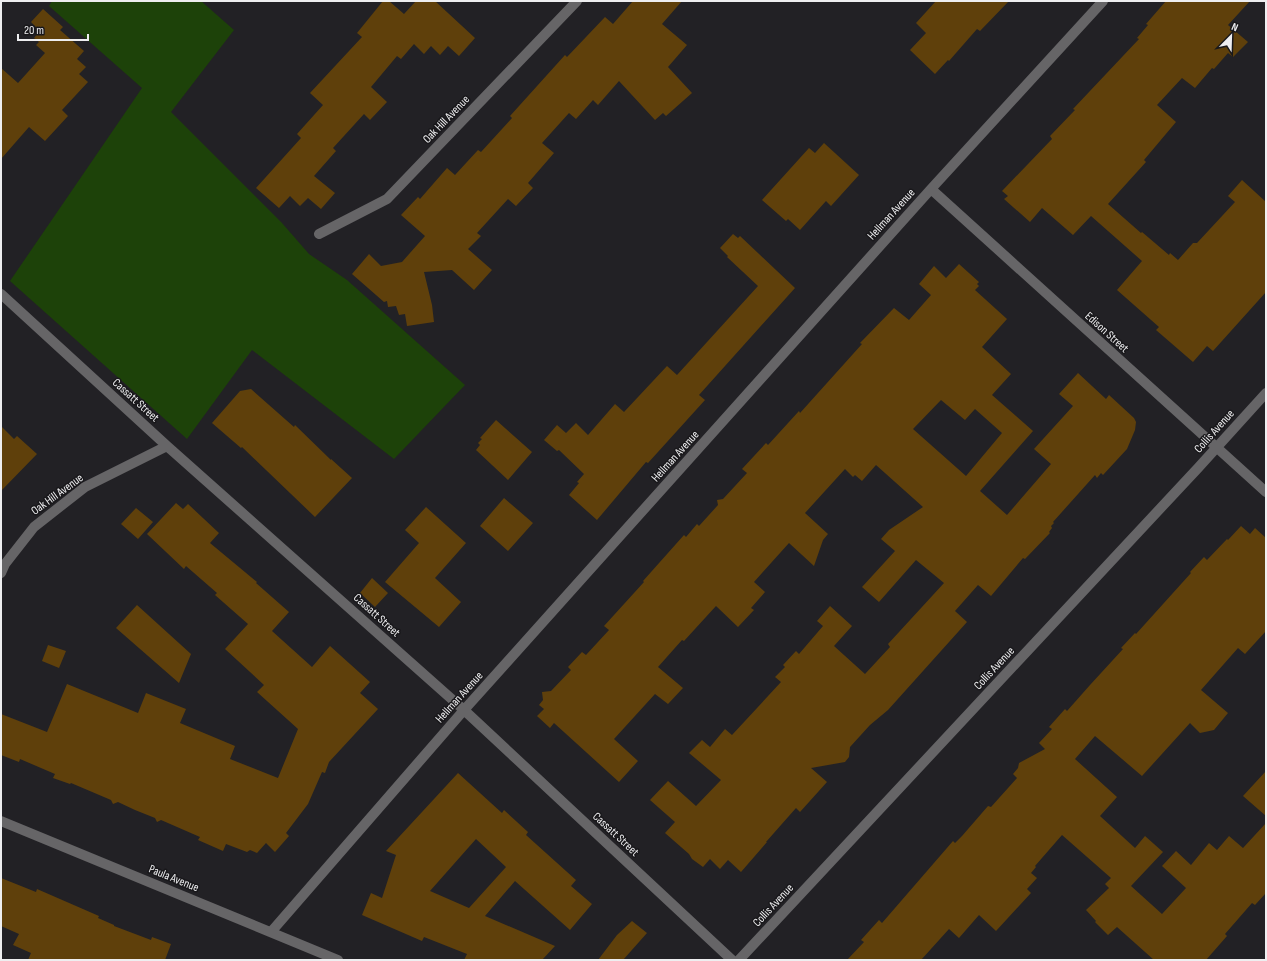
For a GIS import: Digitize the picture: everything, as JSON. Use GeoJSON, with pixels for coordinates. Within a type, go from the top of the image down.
{"type":"FeatureCollection","features":[{"type":"Feature","properties":{"kind":"street","name":"Oak Hill Avenue"},"geometry":{"type":"LineString","coordinates":[[319,234],[387,199],[577,1]]}},
{"type":"Feature","properties":{"kind":"street","name":"Hellman Avenue"},"geometry":{"type":"LineString","coordinates":[[271,932],[464,710],[931,189],[1103,1]]}},
{"type":"Feature","properties":{"kind":"street","name":"Edison Street"},"geometry":{"type":"LineString","coordinates":[[931,189],[1266,492]]}},
{"type":"Feature","properties":{"kind":"street","name":"Cassatt Street"},"geometry":{"type":"LineString","coordinates":[[1,294],[167,446],[464,710],[732,960]]}},
{"type":"Feature","properties":{"kind":"street","name":"Collis Avenue"},"geometry":{"type":"LineString","coordinates":[[739,960],[1266,393]]}},
{"type":"Feature","properties":{"kind":"street","name":"Oak Hill Avenue"},"geometry":{"type":"LineString","coordinates":[[1,573],[5,564],[34,527],[85,487],[167,446]]}},
{"type":"Feature","properties":{"kind":"street","name":"Paula Avenue"},"geometry":{"type":"LineString","coordinates":[[1,821],[338,960]]}},
{"type":"Feature","properties":{"kind":"green space"},"geometry":{"type":"Polygon","coordinates":[[[52,1],[201,1],[234,30],[171,112],[282,223],[309,254],[347,280],[465,385],[394,459],[252,350],[187,439],[10,281],[142,88],[49,6],[52,1]]]}},
{"type":"Feature","properties":{"kind":"building"},"geometry":{"type":"Polygon","coordinates":[[[383,1],[389,1],[404,14],[416,1],[435,1],[475,38],[459,56],[448,46],[440,55],[431,46],[424,54],[414,44],[401,59],[397,56],[371,87],[387,102],[370,120],[364,114],[333,148],[336,151],[314,176],[335,193],[321,209],[308,198],[300,206],[290,196],[279,208],[256,188],[301,138],[297,134],[323,105],[310,93],[362,37],[357,33],[383,1]]]}},
{"type":"Feature","properties":{"kind":"building"},"geometry":{"type":"Polygon","coordinates":[[[633,1],[682,1],[662,24],[687,45],[668,67],[692,93],[666,116],[663,113],[655,120],[619,81],[598,105],[593,100],[576,119],[569,113],[542,143],[554,153],[528,183],[533,188],[516,206],[508,199],[477,233],[481,236],[468,249],[492,270],[474,290],[452,270],[424,272],[432,305],[434,322],[407,326],[405,314],[399,315],[396,306],[388,307],[387,301],[384,302],[352,274],[369,254],[381,266],[402,262],[425,236],[401,215],[418,197],[420,199],[447,168],[455,175],[478,150],[481,152],[512,118],[510,116],[565,55],[567,57],[605,17],[613,24],[633,1]]]}},
{"type":"Feature","properties":{"kind":"building"},"geometry":{"type":"Polygon","coordinates":[[[936,1],[1009,1],[980,31],[977,29],[949,61],[948,60],[935,74],[910,50],[926,33],[916,23],[936,1]]]}},
{"type":"Feature","properties":{"kind":"building"},"geometry":{"type":"Polygon","coordinates":[[[1166,1],[1250,1],[1228,25],[1248,42],[1233,57],[1228,53],[1214,69],[1212,68],[1195,88],[1182,78],[1157,105],[1176,122],[1144,160],[1146,162],[1108,204],[1141,233],[1142,232],[1169,255],[1170,253],[1178,260],[1193,243],[1197,243],[1235,202],[1228,196],[1242,180],[1266,202],[1266,292],[1213,351],[1207,346],[1193,362],[1156,330],[1159,327],[1117,290],[1142,261],[1091,216],[1073,235],[1042,208],[1030,222],[1004,199],[1008,196],[1002,191],[1052,139],[1050,136],[1075,110],[1073,109],[1139,39],[1137,38],[1148,25],[1146,24],[1166,1]]]}},
{"type":"Feature","properties":{"kind":"building"},"geometry":{"type":"Polygon","coordinates":[[[43,9],[63,27],[60,30],[84,51],[77,59],[86,67],[79,74],[88,82],[62,110],[68,116],[45,141],[29,127],[1,159],[1,68],[18,83],[45,53],[36,45],[39,42],[34,38],[40,31],[31,22],[43,9]]]}},
{"type":"Feature","properties":{"kind":"building"},"geometry":{"type":"Polygon","coordinates":[[[824,143],[859,175],[831,206],[826,201],[800,230],[788,219],[786,221],[762,200],[809,148],[815,153],[824,143]]]}},
{"type":"Feature","properties":{"kind":"building"},"geometry":{"type":"Polygon","coordinates":[[[733,234],[738,238],[740,236],[795,288],[699,395],[705,400],[648,463],[646,462],[597,520],[569,495],[584,474],[559,450],[557,451],[544,440],[557,425],[566,433],[576,423],[588,435],[615,404],[624,412],[667,366],[677,375],[758,286],[727,257],[728,256],[720,248],[733,234]]]}},
{"type":"Feature","properties":{"kind":"building"},"geometry":{"type":"Polygon","coordinates":[[[959,264],[979,282],[977,284],[979,286],[975,290],[1007,319],[982,347],[1011,374],[992,395],[1033,431],[980,491],[1007,515],[1051,464],[1034,449],[1073,406],[1059,394],[1078,373],[1106,399],[1109,395],[1134,418],[1136,422],[1135,430],[1127,449],[1103,475],[1101,473],[1097,478],[1095,475],[1053,522],[1054,523],[1051,526],[1052,528],[1049,532],[1050,533],[1025,559],[1023,558],[991,596],[978,585],[955,611],[967,622],[888,710],[870,725],[850,747],[849,757],[845,762],[811,768],[827,782],[800,812],[796,808],[741,872],[728,860],[720,869],[710,859],[703,867],[692,859],[689,854],[665,833],[675,822],[650,800],[668,781],[696,806],[721,780],[689,753],[702,740],[710,747],[725,729],[732,735],[781,682],[775,677],[785,667],[783,665],[796,651],[799,654],[823,626],[817,621],[830,606],[852,626],[834,646],[865,674],[890,647],[888,644],[944,583],[916,560],[879,602],[862,587],[895,551],[881,539],[889,530],[923,507],[876,465],[862,481],[855,475],[853,477],[845,469],[805,513],[828,534],[823,540],[814,566],[789,543],[754,582],[765,592],[751,608],[754,610],[738,627],[716,606],[684,641],[682,640],[658,667],[683,688],[668,704],[655,694],[614,739],[638,761],[619,782],[554,723],[550,728],[537,716],[544,709],[539,705],[543,700],[542,692],[551,691],[571,670],[568,667],[582,652],[586,655],[609,630],[604,626],[644,582],[643,581],[684,535],[686,537],[697,524],[699,526],[718,505],[717,500],[723,499],[747,473],[742,469],[766,443],[768,445],[799,411],[800,413],[862,344],[860,343],[894,308],[909,320],[931,295],[919,284],[934,266],[946,278],[959,264]],[[941,400],[913,429],[966,476],[1002,433],[975,409],[965,420],[941,400]]]}},
{"type":"Feature","properties":{"kind":"building"},"geometry":{"type":"Polygon","coordinates":[[[251,389],[294,427],[295,425],[352,478],[315,517],[242,447],[241,448],[212,423],[240,391],[251,389]]]}},
{"type":"Feature","properties":{"kind":"building"},"geometry":{"type":"Polygon","coordinates":[[[496,420],[532,452],[508,480],[476,450],[480,445],[478,443],[482,439],[480,438],[496,420]]]}},
{"type":"Feature","properties":{"kind":"building"},"geometry":{"type":"Polygon","coordinates":[[[1,426],[14,439],[17,436],[37,454],[1,491],[1,426]]]}},
{"type":"Feature","properties":{"kind":"building"},"geometry":{"type":"Polygon","coordinates":[[[504,498],[533,523],[508,551],[480,526],[504,498]]]}},
{"type":"Feature","properties":{"kind":"building"},"geometry":{"type":"Polygon","coordinates":[[[176,503],[183,509],[188,504],[219,533],[210,543],[257,582],[256,583],[289,612],[272,631],[312,667],[330,646],[370,682],[360,693],[378,709],[329,762],[325,773],[322,772],[308,804],[286,833],[289,836],[275,852],[266,843],[257,853],[250,850],[247,852],[226,844],[223,851],[198,840],[200,837],[161,820],[157,822],[155,818],[118,802],[113,804],[111,800],[71,783],[70,784],[53,778],[55,774],[20,759],[19,762],[1,755],[1,714],[47,732],[67,684],[138,713],[146,693],[186,709],[180,723],[235,746],[230,759],[278,778],[298,729],[257,692],[264,685],[225,649],[248,624],[215,595],[217,593],[186,566],[184,569],[147,534],[176,503]]]}},
{"type":"Feature","properties":{"kind":"building"},"geometry":{"type":"Polygon","coordinates":[[[426,507],[466,543],[435,578],[461,602],[439,627],[385,582],[419,543],[405,530],[426,507]]]}},
{"type":"Feature","properties":{"kind":"building"},"geometry":{"type":"Polygon","coordinates":[[[136,508],[153,522],[138,539],[121,524],[136,508]]]}},
{"type":"Feature","properties":{"kind":"building"},"geometry":{"type":"Polygon","coordinates":[[[1241,526],[1250,534],[1255,528],[1266,538],[1266,631],[1245,654],[1238,648],[1201,690],[1228,713],[1214,730],[1200,733],[1190,723],[1142,776],[1095,736],[1075,759],[1117,797],[1100,816],[1135,848],[1145,836],[1163,852],[1131,886],[1162,914],[1186,888],[1162,866],[1176,851],[1191,865],[1209,843],[1217,850],[1229,836],[1243,848],[1266,823],[1266,893],[1255,905],[1252,903],[1225,934],[1227,936],[1206,960],[1154,960],[1117,927],[1108,935],[1086,910],[1109,888],[1105,884],[1111,878],[1062,835],[1035,866],[1036,867],[1031,873],[1037,878],[1027,889],[1031,893],[996,931],[979,915],[959,938],[949,929],[921,960],[847,960],[864,942],[861,940],[879,920],[882,923],[953,841],[955,843],[988,806],[991,807],[1017,778],[1013,774],[1018,768],[1019,763],[1045,749],[1039,743],[1052,729],[1049,727],[1065,709],[1067,711],[1123,649],[1121,648],[1135,633],[1136,634],[1204,557],[1207,560],[1241,526]]]}},
{"type":"Feature","properties":{"kind":"building"},"geometry":{"type":"Polygon","coordinates":[[[372,578],[388,593],[375,607],[360,593],[372,578]]]}},
{"type":"Feature","properties":{"kind":"building"},"geometry":{"type":"Polygon","coordinates":[[[137,605],[191,654],[179,683],[116,628],[137,605]]]}},
{"type":"Feature","properties":{"kind":"building"},"geometry":{"type":"Polygon","coordinates":[[[48,645],[66,651],[59,668],[42,661],[48,645]]]}},
{"type":"Feature","properties":{"kind":"building"},"geometry":{"type":"Polygon","coordinates":[[[1266,771],[1266,816],[1243,796],[1266,771]]]}},
{"type":"Feature","properties":{"kind":"building"},"geometry":{"type":"Polygon","coordinates":[[[458,773],[502,813],[504,810],[528,832],[526,835],[576,880],[571,886],[592,904],[570,930],[515,881],[485,916],[555,946],[542,960],[464,960],[467,954],[424,937],[422,941],[362,915],[371,893],[382,898],[396,855],[386,851],[458,773]],[[476,839],[430,891],[469,908],[506,867],[476,839]]]}},
{"type":"Feature","properties":{"kind":"building"},"geometry":{"type":"Polygon","coordinates":[[[1,878],[36,892],[37,889],[99,916],[98,918],[114,926],[151,940],[152,937],[171,944],[165,960],[28,960],[31,953],[13,945],[19,934],[1,926],[1,878]]]}},
{"type":"Feature","properties":{"kind":"building"},"geometry":{"type":"Polygon","coordinates":[[[632,921],[647,933],[623,960],[598,960],[617,935],[632,921]]]}}]}
